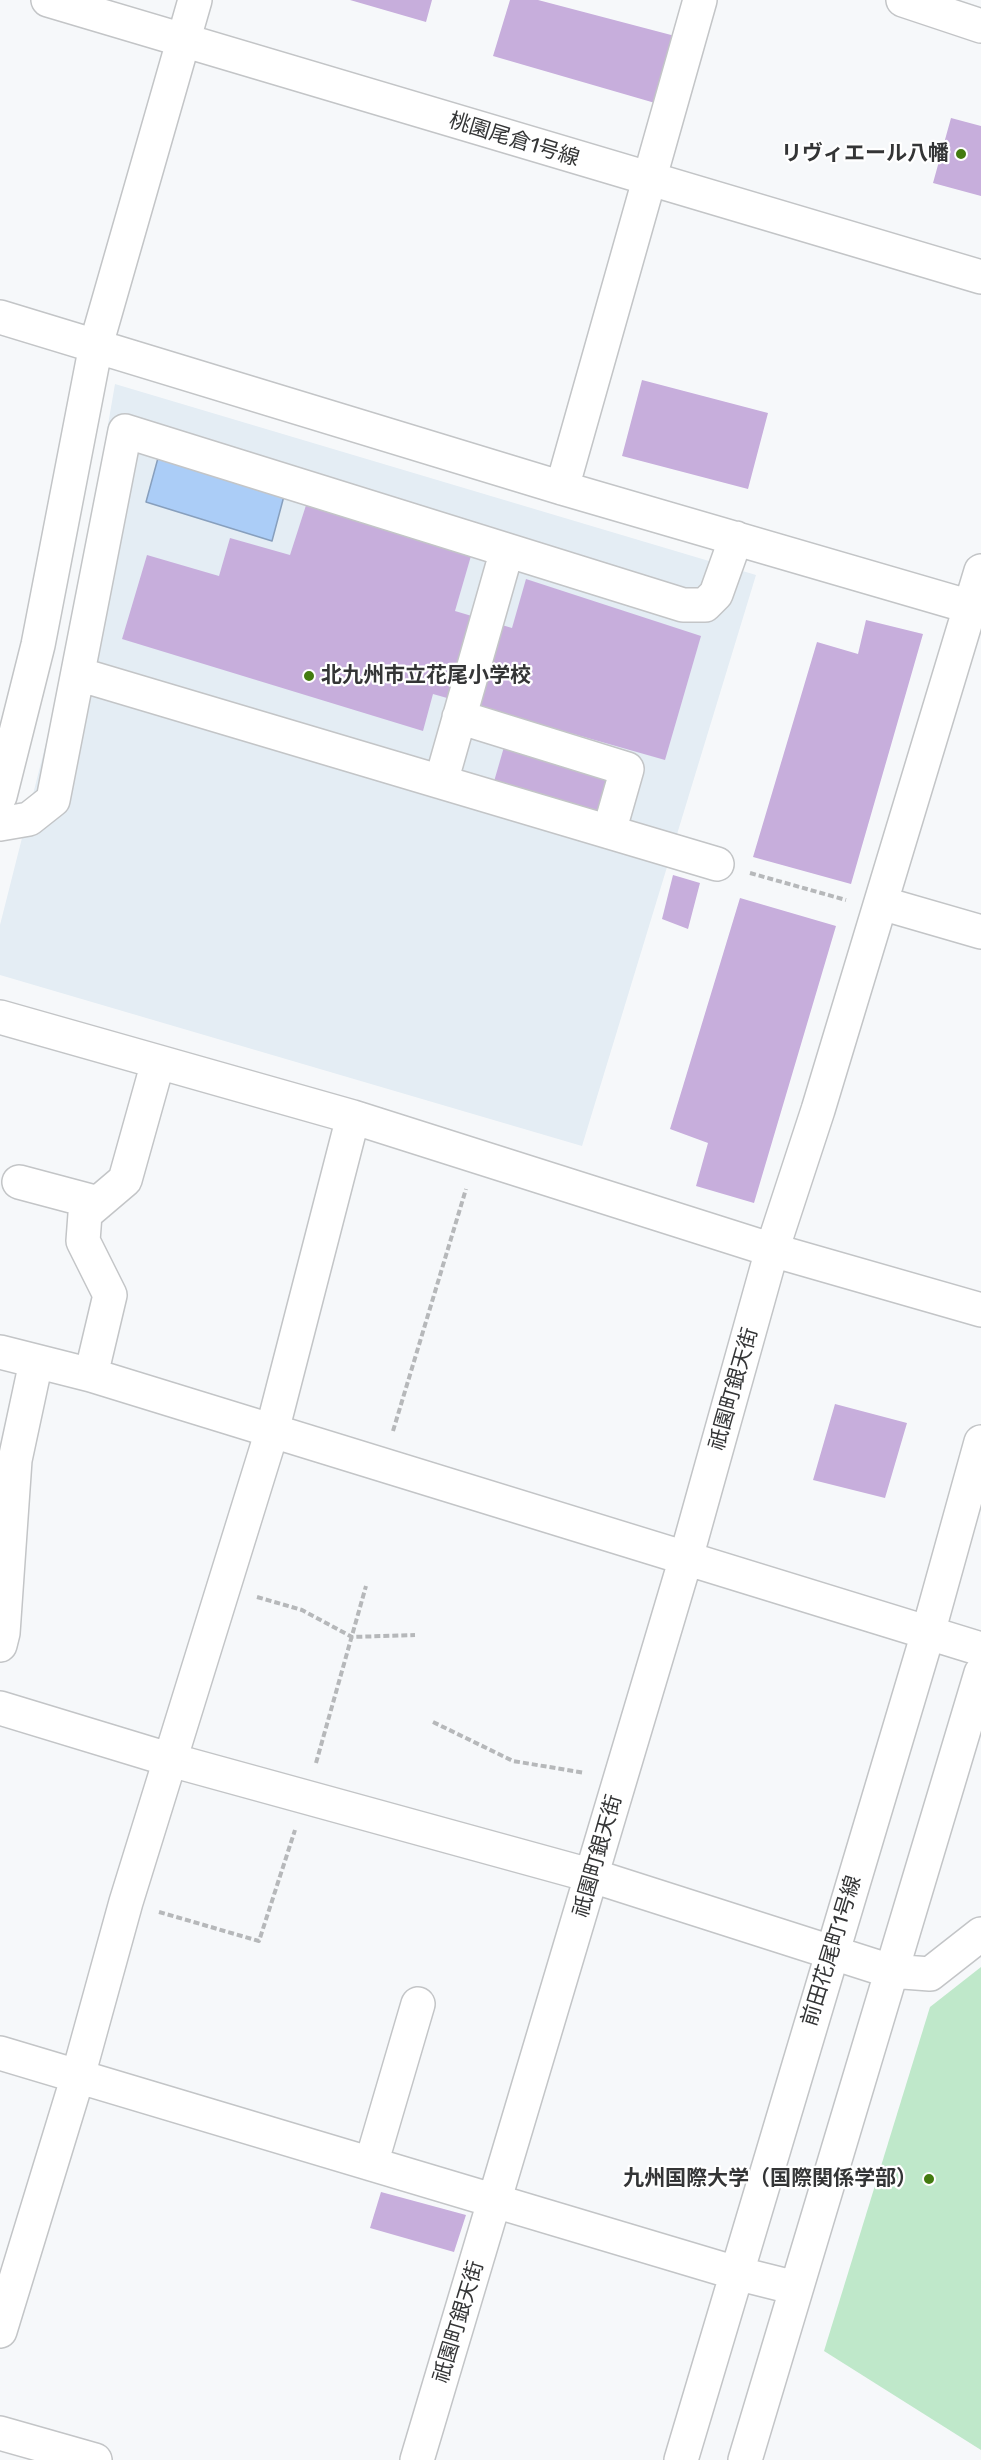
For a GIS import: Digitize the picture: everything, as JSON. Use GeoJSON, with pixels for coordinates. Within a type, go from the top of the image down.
{"type":"FeatureCollection","features":[{"type":"Feature","properties":{"kind":"street","name":"桃園尾倉1号線"},"geometry":{"type":"LineString","coordinates":[[48,0],[183,42],[981,277]]}},
{"type":"Feature","properties":{"kind":"street"},"geometry":{"type":"LineString","coordinates":[[0,796],[38,645],[96,345],[195,0]]}},
{"type":"Feature","properties":{"kind":"street"},"geometry":{"type":"LineString","coordinates":[[562,488],[700,0]]}},
{"type":"Feature","properties":{"kind":"street"},"geometry":{"type":"LineString","coordinates":[[903,0],[981,26]]}},
{"type":"Feature","properties":{"kind":"street"},"geometry":{"type":"LineString","coordinates":[[0,317],[562,488],[976,608]]}},
{"type":"Feature","properties":{"kind":"street"},"geometry":{"type":"LineString","coordinates":[[0,824],[29,819],[53,800],[125,431],[683,605],[705,605],[716,594],[736,538]]}},
{"type":"Feature","properties":{"kind":"street"},"geometry":{"type":"LineString","coordinates":[[441,782],[507,550]]}},
{"type":"Feature","properties":{"kind":"street","name":"祇園町銀天街"},"geometry":{"type":"LineString","coordinates":[[417,2460],[593,1876],[686,1558],[772,1250],[976,608],[981,572]]}},
{"type":"Feature","properties":{"kind":"street"},"geometry":{"type":"LineString","coordinates":[[78,674],[717,864]]}},
{"type":"Feature","properties":{"kind":"street"},"geometry":{"type":"LineString","coordinates":[[459,717],[627,769],[609,832]]}},
{"type":"Feature","properties":{"kind":"street"},"geometry":{"type":"LineString","coordinates":[[880,906],[981,932]]}},
{"type":"Feature","properties":{"kind":"street"},"geometry":{"type":"LineString","coordinates":[[0,1017],[353,1117],[772,1250],[981,1310]]}},
{"type":"Feature","properties":{"kind":"street"},"geometry":{"type":"LineString","coordinates":[[91,1375],[110,1295],[83,1240],[85,1214],[125,1180],[158,1062]]}},
{"type":"Feature","properties":{"kind":"street"},"geometry":{"type":"LineString","coordinates":[[0,2331],[78,2076],[126,1902],[272,1431],[353,1117]]}},
{"type":"Feature","properties":{"kind":"street"},"geometry":{"type":"LineString","coordinates":[[19,1182],[98,1203]]}},
{"type":"Feature","properties":{"kind":"street"},"geometry":{"type":"LineString","coordinates":[[0,1352],[91,1375],[981,1648]]}},
{"type":"Feature","properties":{"kind":"street"},"geometry":{"type":"LineString","coordinates":[[0,1646],[3,1633],[15,1460],[36,1362]]}},
{"type":"Feature","properties":{"kind":"street","name":"前田花尾町1号線"},"geometry":{"type":"LineString","coordinates":[[681,2460],[928,1633],[981,1442]]}},
{"type":"Feature","properties":{"kind":"street"},"geometry":{"type":"LineString","coordinates":[[745,2460],[981,1673]]}},
{"type":"Feature","properties":{"kind":"street"},"geometry":{"type":"LineString","coordinates":[[0,1708],[171,1760],[593,1876],[890,1971],[930,1974],[981,1934]]}},
{"type":"Feature","properties":{"kind":"street"},"geometry":{"type":"LineString","coordinates":[[371,2164],[418,2004]]}},
{"type":"Feature","properties":{"kind":"street"},"geometry":{"type":"LineString","coordinates":[[0,2053],[736,2273],[796,2288]]}},
{"type":"Feature","properties":{"kind":"street"},"geometry":{"type":"LineString","coordinates":[[0,2433],[95,2460]]}},
{"type":"Feature","properties":{"kind":"path"},"geometry":{"type":"LineString","coordinates":[[717,864],[880,906]]}},
{"type":"Feature","properties":{"kind":"path"},"geometry":{"type":"LineString","coordinates":[[383,1465],[476,1156]]}},
{"type":"Feature","properties":{"kind":"path"},"geometry":{"type":"LineString","coordinates":[[223,1588],[302,1610],[352,1637],[415,1635]]}},
{"type":"Feature","properties":{"kind":"path"},"geometry":{"type":"LineString","coordinates":[[433,1722],[513,1761],[621,1779]]}},
{"type":"Feature","properties":{"kind":"shaded area","name":"北九州市立花尾小学校"},"geometry":{"type":"Polygon","coordinates":[[[115,384],[756,575],[582,1146],[0,975],[0,925],[69,652],[115,384]]]}},
{"type":"Feature","properties":{"kind":"green space","name":"九州国際大学（国際関係学部）"},"geometry":{"type":"Polygon","coordinates":[[[981,1967],[981,2450],[824,2351],[930,2007],[981,1967]]]}},
{"type":"Feature","properties":{"kind":"water"},"geometry":{"type":"Polygon","coordinates":[[[158,458],[284,496],[272,541],[146,502],[158,458]]]}},
{"type":"Feature","properties":{"kind":"building"},"geometry":{"type":"Polygon","coordinates":[[[350,0],[432,0],[426,22],[350,0]]]}},
{"type":"Feature","properties":{"kind":"building"},"geometry":{"type":"Polygon","coordinates":[[[510,0],[538,0],[675,36],[655,103],[493,56],[510,0]]]}},
{"type":"Feature","properties":{"kind":"building","name":"リヴィエール八幡"},"geometry":{"type":"Polygon","coordinates":[[[951,118],[981,126],[981,196],[933,183],[951,118]]]}},
{"type":"Feature","properties":{"kind":"building"},"geometry":{"type":"Polygon","coordinates":[[[642,380],[768,413],[748,489],[622,456],[642,380]]]}},
{"type":"Feature","properties":{"kind":"building"},"geometry":{"type":"Polygon","coordinates":[[[308,499],[473,549],[455,611],[512,628],[526,579],[701,636],[665,760],[433,694],[423,731],[122,639],[147,555],[219,576],[230,538],[290,555],[308,499]]]}},
{"type":"Feature","properties":{"kind":"building"},"geometry":{"type":"Polygon","coordinates":[[[866,620],[923,634],[851,884],[753,857],[817,642],[858,654],[866,620]]]}},
{"type":"Feature","properties":{"kind":"building"},"geometry":{"type":"Polygon","coordinates":[[[506,740],[614,773],[599,820],[493,785],[506,740]]]}},
{"type":"Feature","properties":{"kind":"building"},"geometry":{"type":"Polygon","coordinates":[[[673,875],[700,883],[688,929],[662,919],[673,875]]]}},
{"type":"Feature","properties":{"kind":"building"},"geometry":{"type":"Polygon","coordinates":[[[740,898],[836,926],[754,1203],[696,1186],[708,1143],[670,1129],[740,898]]]}},
{"type":"Feature","properties":{"kind":"building"},"geometry":{"type":"Polygon","coordinates":[[[835,1404],[907,1423],[885,1498],[813,1480],[835,1404]]]}},
{"type":"Feature","properties":{"kind":"building"},"geometry":{"type":"Polygon","coordinates":[[[381,2192],[466,2215],[454,2252],[370,2228],[381,2192]]]}},
{"type":"Feature","properties":{"kind":"place","name":"リヴィエール八幡"},"geometry":{"type":"Point","coordinates":[961,154]}},
{"type":"Feature","properties":{"kind":"place","name":"北九州市立花尾小学校"},"geometry":{"type":"Point","coordinates":[309,676]}},
{"type":"Feature","properties":{"kind":"place","name":"九州国際大学（国際関係学部）"},"geometry":{"type":"Point","coordinates":[929,2179]}}]}
